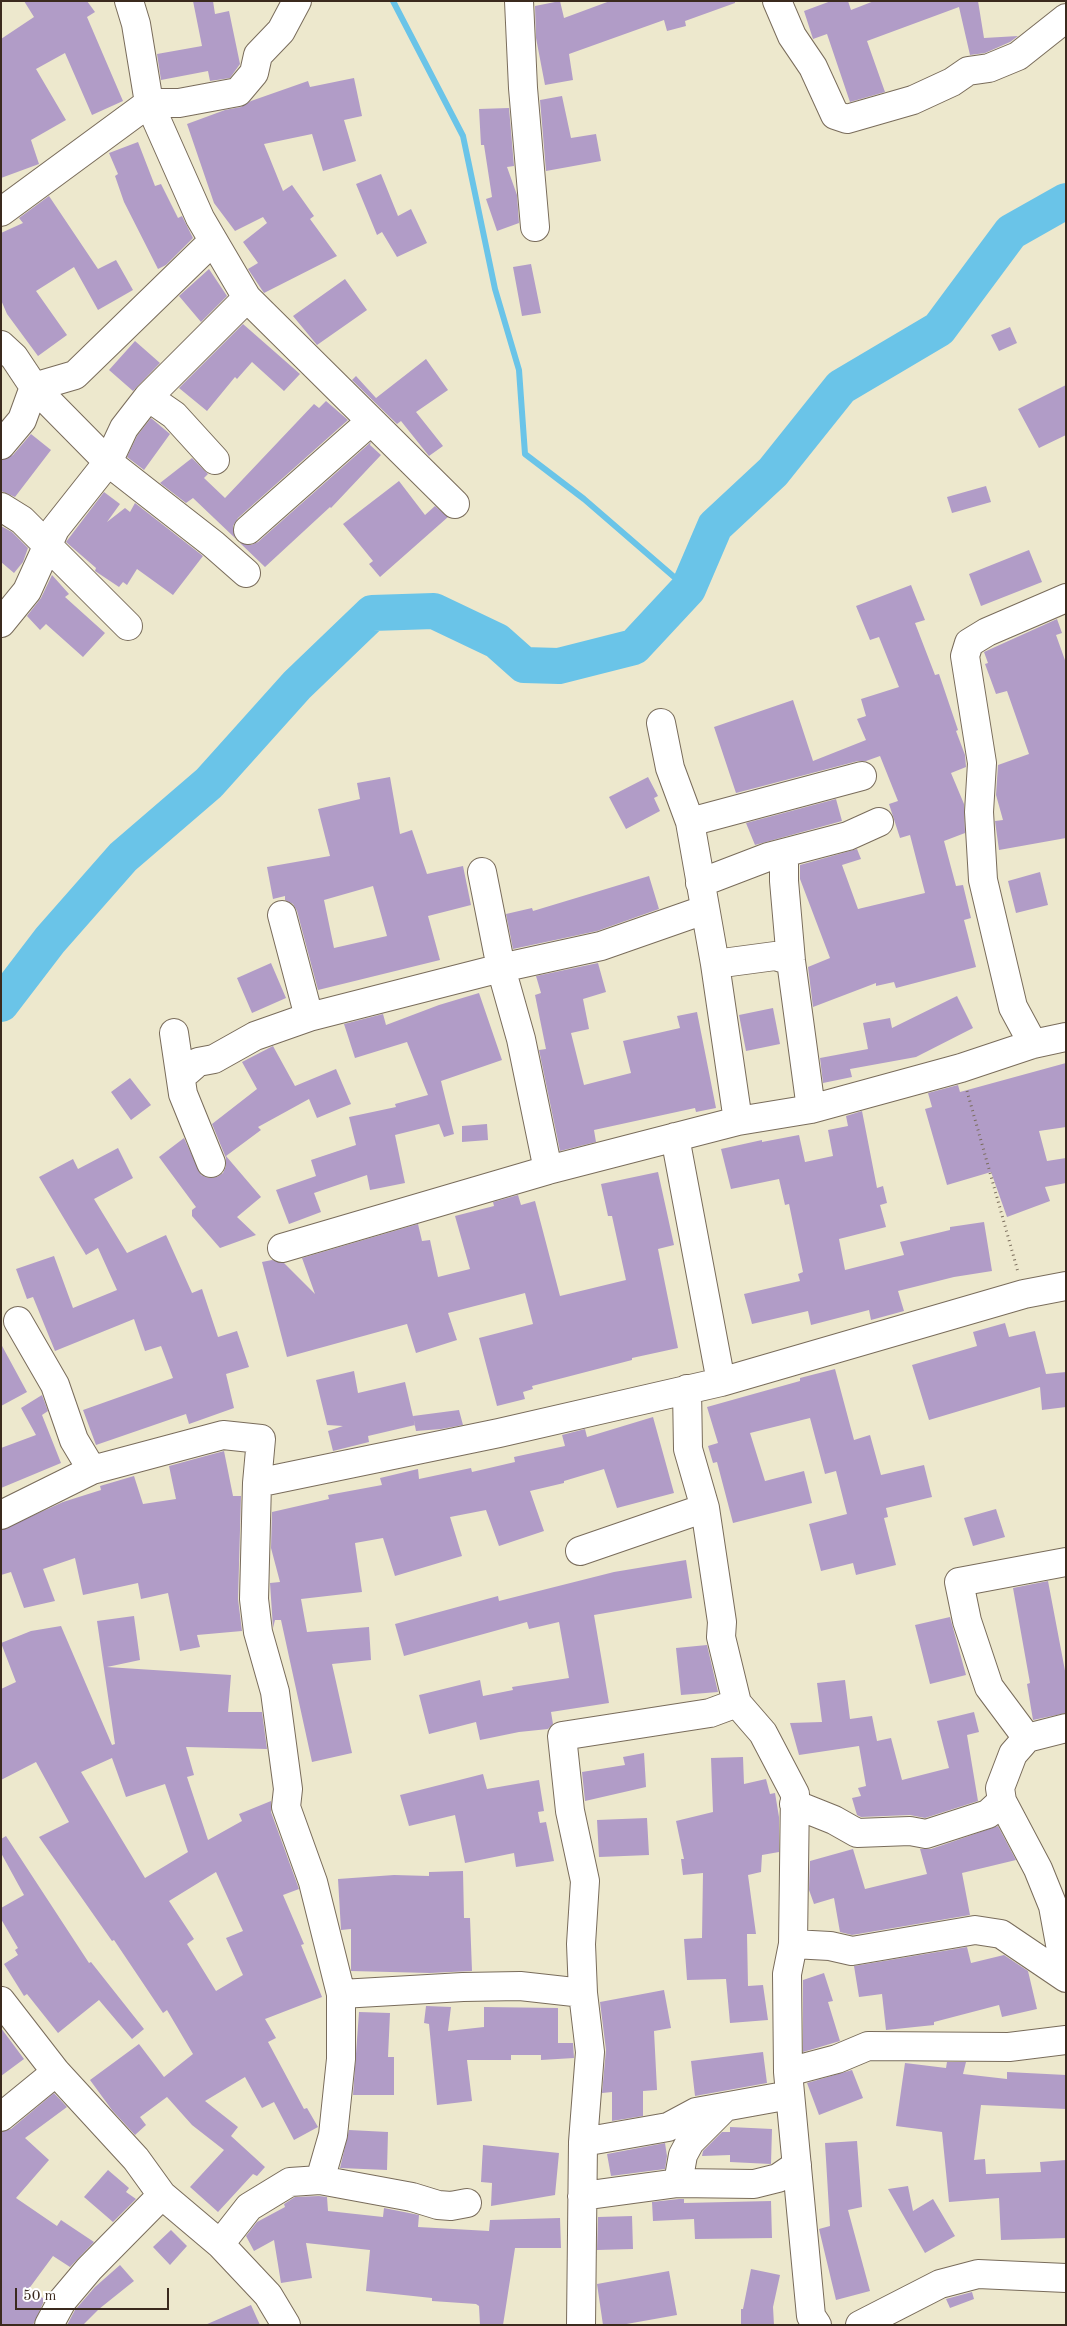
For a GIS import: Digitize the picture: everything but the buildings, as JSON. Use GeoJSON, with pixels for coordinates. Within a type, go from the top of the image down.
{"type":"FeatureCollection","features":[{"type":"Feature","properties":{"kind":"street"},"geometry":{"type":"LineString","coordinates":[[129,1],[136,24],[149,103],[200,218],[247,298],[454,504]]}},
{"type":"Feature","properties":{"kind":"street"},"geometry":{"type":"LineString","coordinates":[[1,212],[149,103],[179,104],[238,92],[254,73],[258,55],[281,30],[296,1]]}},
{"type":"Feature","properties":{"kind":"street"},"geometry":{"type":"LineString","coordinates":[[519,1],[523,88],[535,227]]}},
{"type":"Feature","properties":{"kind":"street"},"geometry":{"type":"LineString","coordinates":[[777,1],[792,36],[813,67],[835,115],[848,119],[913,100],[952,82],[968,71],[989,68],[1018,56],[1066,18]]}},
{"type":"Feature","properties":{"kind":"street"},"geometry":{"type":"LineString","coordinates":[[34,387],[75,375],[213,241]]}},
{"type":"Feature","properties":{"kind":"street"},"geometry":{"type":"LineString","coordinates":[[1,623],[27,591],[55,529],[108,462],[124,428],[148,397],[247,298]]}},
{"type":"Feature","properties":{"kind":"street"},"geometry":{"type":"LineString","coordinates":[[1,345],[14,357],[34,387],[108,462],[213,544],[246,573]]}},
{"type":"Feature","properties":{"kind":"street"},"geometry":{"type":"LineString","coordinates":[[1,445],[22,420],[34,387]]}},
{"type":"Feature","properties":{"kind":"street"},"geometry":{"type":"LineString","coordinates":[[148,397],[174,415],[215,460]]}},
{"type":"Feature","properties":{"kind":"street"},"geometry":{"type":"LineString","coordinates":[[248,530],[370,420]]}},
{"type":"Feature","properties":{"kind":"street"},"geometry":{"type":"LineString","coordinates":[[1,507],[22,520],[128,626]]}},
{"type":"Feature","properties":{"kind":"street"},"geometry":{"type":"LineString","coordinates":[[1033,1044],[1013,1007],[983,880],[979,812],[982,763],[965,656],[969,643],[987,632],[1066,598]]}},
{"type":"Feature","properties":{"kind":"street"},"geometry":{"type":"LineString","coordinates":[[661,723],[670,768],[690,822],[715,964],[738,1121]]}},
{"type":"Feature","properties":{"kind":"street"},"geometry":{"type":"LineString","coordinates":[[690,822],[862,776]]}},
{"type":"Feature","properties":{"kind":"street"},"geometry":{"type":"LineString","coordinates":[[700,884],[784,853],[848,836],[879,822]]}},
{"type":"Feature","properties":{"kind":"street"},"geometry":{"type":"LineString","coordinates":[[784,853],[784,881],[791,961],[811,1108]]}},
{"type":"Feature","properties":{"kind":"street"},"geometry":{"type":"LineString","coordinates":[[482,872],[501,968],[521,1039],[548,1170]]}},
{"type":"Feature","properties":{"kind":"street"},"geometry":{"type":"LineString","coordinates":[[182,1076],[198,1062],[214,1059],[255,1036],[308,1017],[501,968],[600,946],[704,910]]}},
{"type":"Feature","properties":{"kind":"street"},"geometry":{"type":"LineString","coordinates":[[282,915],[308,1017]]}},
{"type":"Feature","properties":{"kind":"street"},"geometry":{"type":"LineString","coordinates":[[715,964],[775,956],[791,961]]}},
{"type":"Feature","properties":{"kind":"street"},"geometry":{"type":"LineString","coordinates":[[174,1033],[182,1076],[183,1094],[211,1163]]}},
{"type":"Feature","properties":{"kind":"street"},"geometry":{"type":"LineString","coordinates":[[282,1248],[548,1170],[738,1121],[811,1108],[961,1068],[1033,1044],[1066,1037]]}},
{"type":"Feature","properties":{"kind":"street"},"geometry":{"type":"LineString","coordinates":[[675,1137],[721,1382]]}},
{"type":"Feature","properties":{"kind":"street"},"geometry":{"type":"LineString","coordinates":[[257,1483],[499,1434],[721,1382],[1024,1294],[1066,1286]]}},
{"type":"Feature","properties":{"kind":"street"},"geometry":{"type":"LineString","coordinates":[[18,1321],[55,1385],[74,1440],[92,1470]]}},
{"type":"Feature","properties":{"kind":"street"},"geometry":{"type":"LineString","coordinates":[[687,1389],[688,1449],[705,1508],[722,1622],[720,1637],[737,1703],[763,1733],[795,1794],[794,1944],[787,1974],[789,2084],[811,2316],[817,2325]]}},
{"type":"Feature","properties":{"kind":"street"},"geometry":{"type":"LineString","coordinates":[[1,1515],[92,1470],[223,1435],[260,1439],[254,1600],[258,1632],[275,1692],[288,1788],[286,1807],[312,1882],[342,1994],[341,2059],[333,2135],[320,2180]]}},
{"type":"Feature","properties":{"kind":"street"},"geometry":{"type":"LineString","coordinates":[[580,1551],[705,1508]]}},
{"type":"Feature","properties":{"kind":"street"},"geometry":{"type":"LineString","coordinates":[[1027,1738],[989,1687],[967,1621],[959,1582],[1066,1562]]}},
{"type":"Feature","properties":{"kind":"street"},"geometry":{"type":"LineString","coordinates":[[581,2325],[583,2142],[590,2052],[583,1993],[581,1944],[585,1881],[570,1811],[562,1736],[710,1713],[737,1703]]}},
{"type":"Feature","properties":{"kind":"street"},"geometry":{"type":"LineString","coordinates":[[1066,1728],[1027,1738],[1013,1754],[1000,1788],[1002,1801],[1059,1904],[1066,1977]]}},
{"type":"Feature","properties":{"kind":"street"},"geometry":{"type":"LineString","coordinates":[[794,1804],[834,1820],[857,1833],[910,1831],[926,1834],[988,1814],[1002,1801]]}},
{"type":"Feature","properties":{"kind":"street"},"geometry":{"type":"LineString","coordinates":[[794,1944],[830,1946],[852,1951],[976,1930],[1000,1934],[1066,1977]]}},
{"type":"Feature","properties":{"kind":"street"},"geometry":{"type":"LineString","coordinates":[[342,1994],[463,1987],[520,1986],[583,1993]]}},
{"type":"Feature","properties":{"kind":"street"},"geometry":{"type":"LineString","coordinates":[[1,2001],[56,2072],[136,2159],[162,2195],[220,2244],[268,2295],[286,2325]]}},
{"type":"Feature","properties":{"kind":"street"},"geometry":{"type":"LineString","coordinates":[[583,2142],[668,2127],[696,2112],[725,2107],[789,2084],[837,2059],[868,2046],[1009,2047],[1066,2040]]}},
{"type":"Feature","properties":{"kind":"street"},"geometry":{"type":"LineString","coordinates":[[1,2117],[56,2072]]}},
{"type":"Feature","properties":{"kind":"street"},"geometry":{"type":"LineString","coordinates":[[678,2183],[683,2155],[690,2142],[725,2107]]}},
{"type":"Feature","properties":{"kind":"street"},"geometry":{"type":"LineString","coordinates":[[582,2196],[678,2183],[754,2184],[778,2178],[797,2165]]}},
{"type":"Feature","properties":{"kind":"street"},"geometry":{"type":"LineString","coordinates":[[220,2244],[249,2207],[290,2182],[320,2180],[412,2197],[438,2205],[467,2203]]}},
{"type":"Feature","properties":{"kind":"street"},"geometry":{"type":"LineString","coordinates":[[48,2325],[62,2301],[89,2269],[162,2195]]}},
{"type":"Feature","properties":{"kind":"street"},"geometry":{"type":"LineString","coordinates":[[860,2325],[940,2284],[978,2274],[1066,2278]]}},
{"type":"Feature","properties":{"kind":"path"},"geometry":{"type":"LineString","coordinates":[[961,1068],[1024,1294]]}},
{"type":"Feature","properties":{"kind":"waterway"},"geometry":{"type":"LineString","coordinates":[[393,1],[463,136],[495,289],[519,370],[525,454],[584,499],[688,589]]}},
{"type":"Feature","properties":{"kind":"waterway"},"geometry":{"type":"LineString","coordinates":[[1,1004],[50,940],[123,857],[209,783],[297,685],[372,613],[434,611],[497,641],[524,665],[559,666],[634,647],[688,589],[715,526],[773,472],[841,387],[939,329],[1011,232],[1066,201]]}}]}
